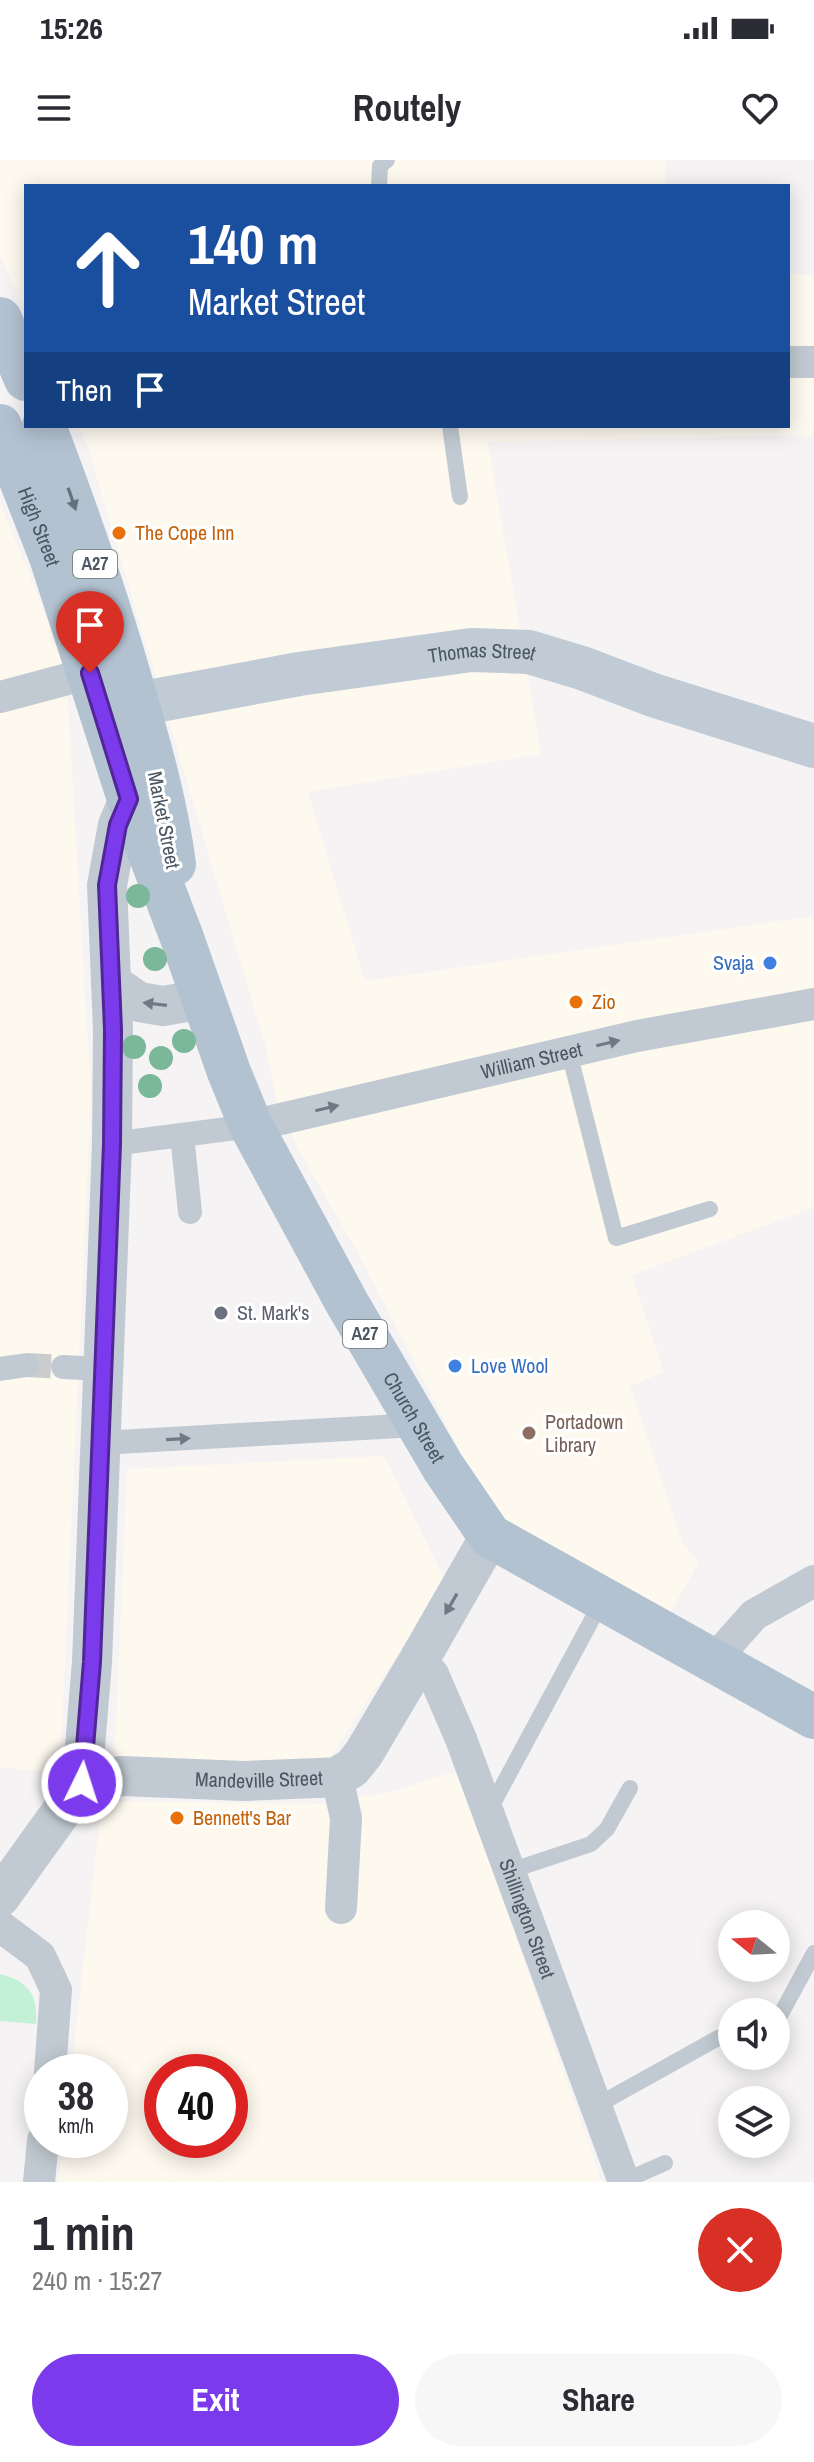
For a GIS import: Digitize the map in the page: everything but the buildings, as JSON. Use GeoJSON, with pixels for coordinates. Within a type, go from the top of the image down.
{"type":"FeatureCollection","features":[{"type":"Feature","properties":{"kind":"main road"},"geometry":{"type":"LineString","coordinates":[[0,319],[24,374]]}},
{"type":"Feature","properties":{"kind":"main road","name":"High Street"},"geometry":{"type":"LineString","coordinates":[[0,426],[51,557],[90,673]]}},
{"type":"Feature","properties":{"kind":"main road","name":"High Street"},"geometry":{"type":"LineString","coordinates":[[45,428],[106,598],[138,704]]}},
{"type":"Feature","properties":{"kind":"main road","name":"Thomas Street"},"geometry":{"type":"LineString","coordinates":[[138,704],[299,674],[471,650],[529,652],[814,746]]}},
{"type":"Feature","properties":{"kind":"main road","name":"Market Street"},"geometry":{"type":"LineString","coordinates":[[90,673],[129,799],[251,1126]]}},
{"type":"Feature","properties":{"kind":"main road","name":"Market Street"},"geometry":{"type":"LineString","coordinates":[[138,704],[168,819],[182,938]]}},
{"type":"Feature","properties":{"kind":"main road","name":"Church Street"},"geometry":{"type":"LineString","coordinates":[[251,1126],[417,1425],[490,1536]]}},
{"type":"Feature","properties":{"kind":"main road","name":"A27"},"geometry":{"type":"LineString","coordinates":[[490,1536],[814,1717]]}},
{"type":"Feature","properties":{"kind":"street"},"geometry":{"type":"LineString","coordinates":[[790,362],[814,362]]}},
{"type":"Feature","properties":{"kind":"street"},"geometry":{"type":"LineString","coordinates":[[0,697],[90,673]]}},
{"type":"Feature","properties":{"kind":"street","name":"Market Street"},"geometry":{"type":"LineString","coordinates":[[92,1772],[92,1662],[112,1144],[107,885],[118,825],[129,799]]}},
{"type":"Feature","properties":{"kind":"street"},"geometry":{"type":"LineString","coordinates":[[111,983],[139,1002],[163,1006],[204,999]]}},
{"type":"Feature","properties":{"kind":"street","name":"William Street"},"geometry":{"type":"LineString","coordinates":[[251,1126],[637,1036],[814,1004]]}},
{"type":"Feature","properties":{"kind":"street"},"geometry":{"type":"LineString","coordinates":[[112,1144],[251,1126]]}},
{"type":"Feature","properties":{"kind":"street"},"geometry":{"type":"LineString","coordinates":[[182,1135],[190,1212]]}},
{"type":"Feature","properties":{"kind":"street"},"geometry":{"type":"LineString","coordinates":[[0,1369],[27,1365]]}},
{"type":"Feature","properties":{"kind":"street"},"geometry":{"type":"LineString","coordinates":[[63,1367],[104,1369]]}},
{"type":"Feature","properties":{"kind":"street"},"geometry":{"type":"LineString","coordinates":[[100,1443],[417,1425]]}},
{"type":"Feature","properties":{"kind":"street","name":"Mandeville Street"},"geometry":{"type":"LineString","coordinates":[[92,1772],[244,1781],[337,1777],[352,1768],[364,1753],[490,1536]]}},
{"type":"Feature","properties":{"kind":"street"},"geometry":{"type":"LineString","coordinates":[[714,1660],[754,1615],[814,1581]]}},
{"type":"Feature","properties":{"kind":"street","name":"Shillington Street"},"geometry":{"type":"LineString","coordinates":[[419,1660],[433,1674],[461,1739],[624,2182]]}},
{"type":"Feature","properties":{"kind":"street"},"geometry":{"type":"LineString","coordinates":[[11,1875],[92,1772]]}},
{"type":"Feature","properties":{"kind":"street"},"geometry":{"type":"LineString","coordinates":[[337,1777],[346,1818],[341,1908]]}},
{"type":"Feature","properties":{"kind":"street"},"geometry":{"type":"LineString","coordinates":[[0,1926],[40,1956],[56,1990],[51,2054]]}},
{"type":"Feature","properties":{"kind":"street"},"geometry":{"type":"LineString","coordinates":[[39,2182],[41,2158]]}},
{"type":"Feature","properties":{"kind":"lane"},"geometry":{"type":"LineString","coordinates":[[379,184],[380,166],[387,160]]}},
{"type":"Feature","properties":{"kind":"lane"},"geometry":{"type":"LineString","coordinates":[[450,428],[460,497]]}},
{"type":"Feature","properties":{"kind":"lane"},"geometry":{"type":"LineString","coordinates":[[569,1052],[616,1238],[710,1209]]}},
{"type":"Feature","properties":{"kind":"lane"},"geometry":{"type":"LineString","coordinates":[[488,1812],[604,1598]]}},
{"type":"Feature","properties":{"kind":"lane"},"geometry":{"type":"LineString","coordinates":[[510,1871],[591,1844],[607,1829],[630,1788]]}},
{"type":"Feature","properties":{"kind":"lane"},"geometry":{"type":"LineString","coordinates":[[790,1998],[814,1953]]}},
{"type":"Feature","properties":{"kind":"lane"},"geometry":{"type":"LineString","coordinates":[[596,2106],[718,2038]]}},
{"type":"Feature","properties":{"kind":"lane"},"geometry":{"type":"LineString","coordinates":[[624,2182],[665,2163]]}},
{"type":"Feature","properties":{"kind":"shaded area"},"geometry":{"type":"Polygon","coordinates":[[[0,160],[666,160],[666,184],[24,184],[24,309],[0,256],[0,160]]]}},
{"type":"Feature","properties":{"kind":"shaded area"},"geometry":{"type":"Polygon","coordinates":[[[790,274],[814,275],[814,435],[488,442],[541,754],[308,792],[365,981],[814,916],[814,1207],[632,1275],[664,1372],[630,1386],[683,1544],[699,1562],[660,1630],[490,1536],[458,1447],[363,1262],[278,1107],[265,1045],[87,445],[79,428],[790,428],[790,274]]]}},
{"type":"Feature","properties":{"kind":"shaded area"},"geometry":{"type":"Polygon","coordinates":[[[0,503],[61,653],[68,704],[91,1096],[60,1773],[0,1767],[0,503]]]}},
{"type":"Feature","properties":{"kind":"shaded area"},"geometry":{"type":"Polygon","coordinates":[[[384,1456],[446,1582],[321,1771],[114,1766],[127,1469],[384,1456]]]}},
{"type":"Feature","properties":{"kind":"shaded area"},"geometry":{"type":"Polygon","coordinates":[[[458,1773],[602,2182],[58,2182],[61,2158],[128,2158],[128,2054],[73,2054],[102,1801],[326,1804],[393,1791],[458,1773]]]}},
{"type":"Feature","properties":{"kind":"green space"},"geometry":{"type":"Polygon","coordinates":[[[0,1974],[18,1981],[29,1990],[35,2005],[36,2024],[0,2021],[0,1974]]]}},
{"type":"Feature","properties":{"kind":"tunnel"},"geometry":{"type":"LineString","coordinates":[[27,1365],[63,1367]]}},
{"type":"Feature","properties":{"kind":"place","name":"The Cope Inn"},"geometry":{"type":"Point","coordinates":[119,533]}},
{"type":"Feature","properties":{"kind":"place","name":"Svaja"},"geometry":{"type":"Point","coordinates":[770,963]}},
{"type":"Feature","properties":{"kind":"place","name":"Zio"},"geometry":{"type":"Point","coordinates":[576,1002]}},
{"type":"Feature","properties":{"kind":"place","name":"St. Mark's"},"geometry":{"type":"Point","coordinates":[221,1313]}},
{"type":"Feature","properties":{"kind":"place","name":"Love Wool"},"geometry":{"type":"Point","coordinates":[455,1366]}},
{"type":"Feature","properties":{"kind":"place","name":"Portadown Library"},"geometry":{"type":"Point","coordinates":[529,1433]}},
{"type":"Feature","properties":{"kind":"place","name":"Bennett's Bar"},"geometry":{"type":"Point","coordinates":[177,1818]}},
{"type":"Feature","properties":{"kind":"route"},"geometry":{"type":"LineString","coordinates":[[82,1783],[92,1662],[112,1144],[113,1030],[107,885],[118,825],[129,799],[90,673]]}}]}
